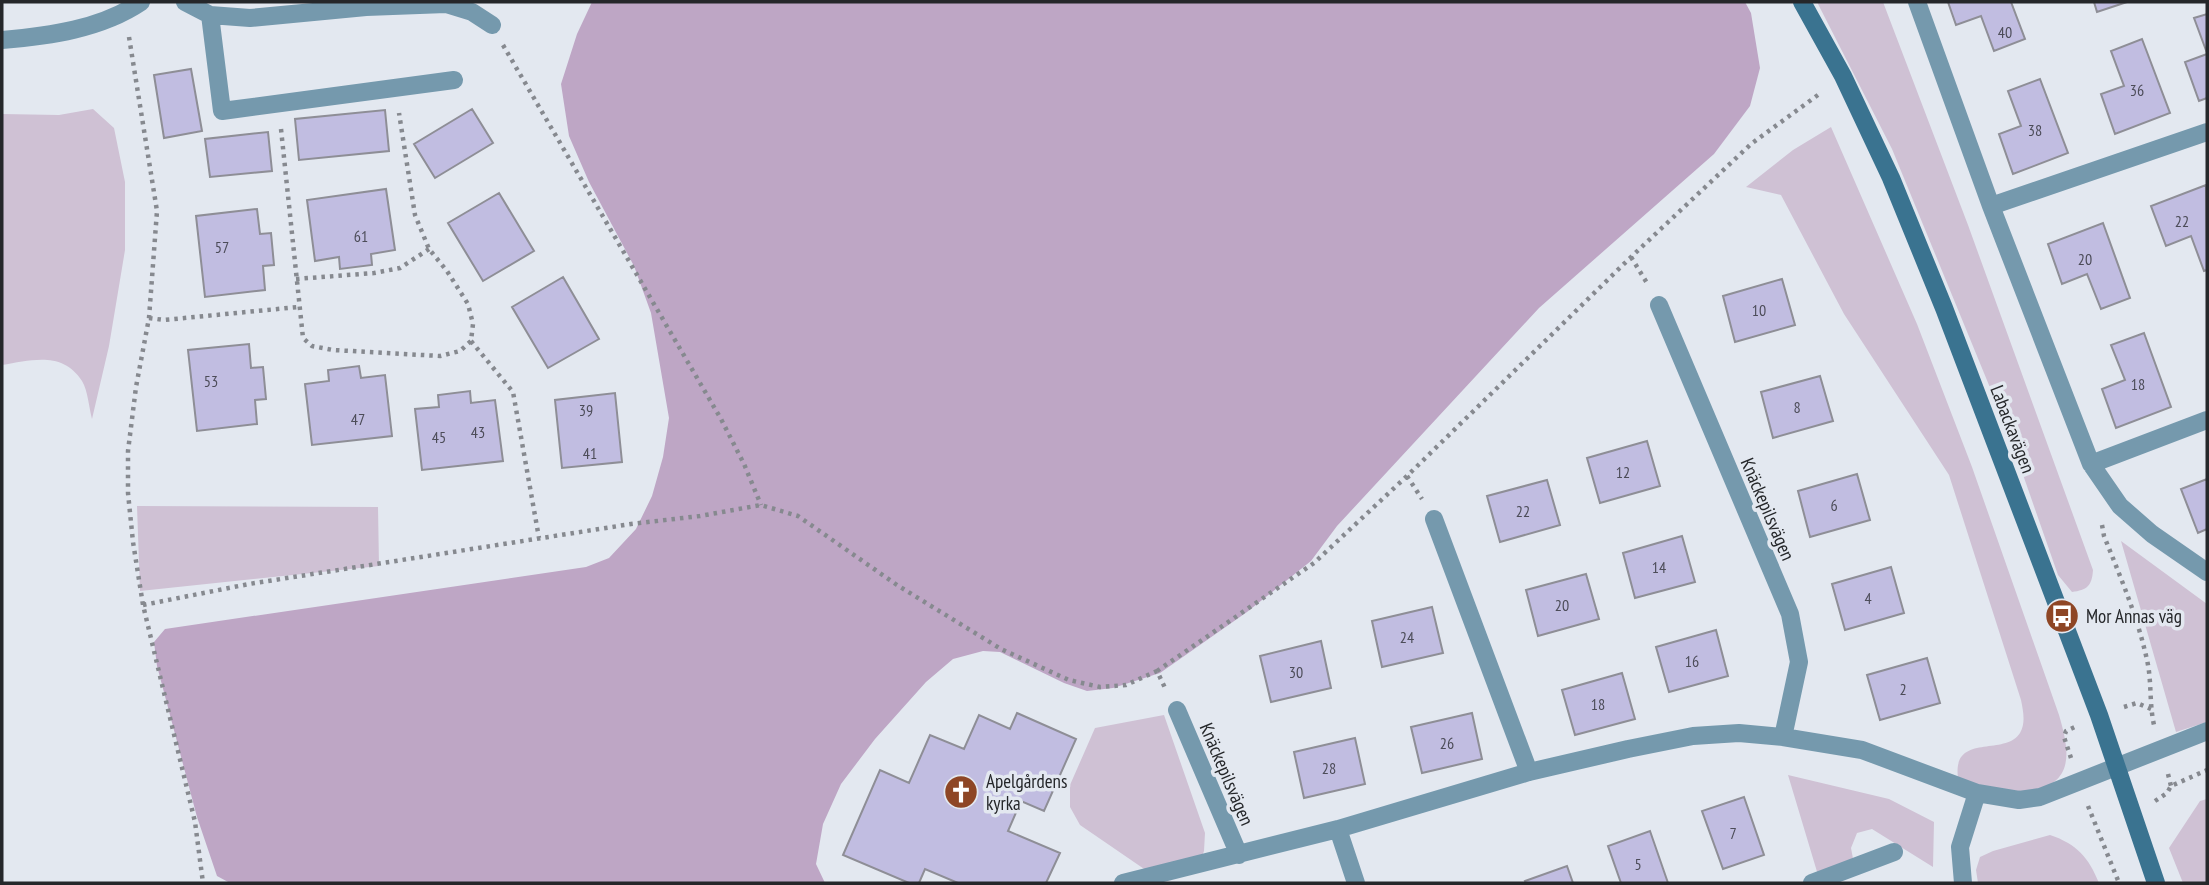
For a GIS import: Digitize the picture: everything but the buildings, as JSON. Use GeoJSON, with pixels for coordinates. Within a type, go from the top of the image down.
{"type":"FeatureCollection","features":[{"type":"Feature","properties":{"kind":"street"},"geometry":{"type":"LineString","coordinates":[[2,40],[85,27],[125,13],[141,2]]}},
{"type":"Feature","properties":{"kind":"street"},"geometry":{"type":"LineString","coordinates":[[185,2],[210,15],[250,18],[366,7],[446,4],[472,12],[492,25]]}},
{"type":"Feature","properties":{"kind":"street","name":"Labackavägen"},"geometry":{"type":"LineString","coordinates":[[1802,2],[1843,76],[1891,178],[1944,308],[2062,616],[2156,883]]}},
{"type":"Feature","properties":{"kind":"street"},"geometry":{"type":"LineString","coordinates":[[1917,2],[1991,205],[2091,464],[2120,506],[2152,534],[2207,572]]}},
{"type":"Feature","properties":{"kind":"street"},"geometry":{"type":"LineString","coordinates":[[210,15],[222,111],[454,80]]}},
{"type":"Feature","properties":{"kind":"street"},"geometry":{"type":"LineString","coordinates":[[1991,205],[2207,132]]}},
{"type":"Feature","properties":{"kind":"street","name":"Knäckepilsvägen"},"geometry":{"type":"LineString","coordinates":[[1660,305],[1790,614],[1800,662],[1783,737]]}},
{"type":"Feature","properties":{"kind":"street"},"geometry":{"type":"LineString","coordinates":[[2091,464],[2207,420]]}},
{"type":"Feature","properties":{"kind":"street"},"geometry":{"type":"LineString","coordinates":[[1434,519],[1529,772]]}},
{"type":"Feature","properties":{"kind":"street","name":"Knäckepilsvägen"},"geometry":{"type":"LineString","coordinates":[[1177,710],[1239,855]]}},
{"type":"Feature","properties":{"kind":"street","name":"Knäckepilsvägen"},"geometry":{"type":"LineString","coordinates":[[1123,883],[1338,829],[1529,772],[1628,748],[1693,736],[1739,733],[1862,750],[1977,793],[2019,800],[2039,797],[2207,732]]}},
{"type":"Feature","properties":{"kind":"street"},"geometry":{"type":"LineString","coordinates":[[1963,883],[1960,847],[1977,793]]}},
{"type":"Feature","properties":{"kind":"street"},"geometry":{"type":"LineString","coordinates":[[1338,829],[1356,883]]}},
{"type":"Feature","properties":{"kind":"street"},"geometry":{"type":"LineString","coordinates":[[1812,883],[1894,852]]}},
{"type":"Feature","properties":{"kind":"path"},"geometry":{"type":"LineString","coordinates":[[125,13],[156,211],[149,318],[128,451],[132,530],[143,605],[195,822],[203,883]]}},
{"type":"Feature","properties":{"kind":"path"},"geometry":{"type":"LineString","coordinates":[[492,25],[721,419],[761,505]]}},
{"type":"Feature","properties":{"kind":"path"},"geometry":{"type":"LineString","coordinates":[[143,605],[249,584],[761,505],[798,516],[897,585],[989,642],[1069,680],[1100,687],[1126,685],[1157,671],[1314,563],[1751,144],[1843,76]]}},
{"type":"Feature","properties":{"kind":"path"},"geometry":{"type":"LineString","coordinates":[[279,104],[303,338],[312,345],[333,350],[439,356],[460,351],[471,341],[473,324],[468,304],[429,249],[415,215],[395,89]]}},
{"type":"Feature","properties":{"kind":"path"},"geometry":{"type":"LineString","coordinates":[[296,279],[374,273],[400,268],[429,249]]}},
{"type":"Feature","properties":{"kind":"path"},"geometry":{"type":"LineString","coordinates":[[149,318],[164,320],[298,307]]}},
{"type":"Feature","properties":{"kind":"path"},"geometry":{"type":"LineString","coordinates":[[471,341],[513,392],[539,538]]}},
{"type":"Feature","properties":{"kind":"path"},"geometry":{"type":"LineString","coordinates":[[2120,506],[2102,524],[2104,536],[2143,641],[2151,680],[2151,709],[2171,786]]}},
{"type":"Feature","properties":{"kind":"path"},"geometry":{"type":"LineString","coordinates":[[1157,671],[1177,710]]}},
{"type":"Feature","properties":{"kind":"shaded area"},"geometry":{"type":"Polygon","coordinates":[[[592,2],[1745,2],[1751,13],[1760,68],[1750,106],[1714,154],[1539,308],[1337,526],[1311,561],[1247,612],[1160,673],[1113,688],[1087,691],[1064,683],[1000,652],[983,651],[953,659],[926,682],[875,739],[841,784],[823,824],[816,864],[825,883],[230,883],[217,876],[197,817],[157,666],[154,642],[165,629],[586,567],[609,558],[636,529],[652,496],[663,457],[669,418],[651,313],[634,266],[589,182],[569,136],[561,84],[577,34],[592,2]]]}},
{"type":"Feature","properties":{"kind":"shaded area"},"geometry":{"type":"Polygon","coordinates":[[[1817,2],[1883,2],[1968,225],[2093,570],[2090,583],[2081,590],[2072,592],[2058,575],[2007,429],[1892,149],[1817,2]]]}},
{"type":"Feature","properties":{"kind":"shaded area"},"geometry":{"type":"Polygon","coordinates":[[[93,109],[114,128],[125,182],[125,250],[109,346],[92,419],[84,385],[66,365],[56,361],[35,360],[2,365],[2,114],[59,115],[93,109]]]}},
{"type":"Feature","properties":{"kind":"shaded area"},"geometry":{"type":"Polygon","coordinates":[[[1831,127],[1917,324],[1972,467],[2059,715],[2065,740],[2066,763],[2056,781],[2046,787],[2010,795],[1990,791],[1958,778],[1958,764],[1963,755],[1981,747],[2013,740],[2022,729],[2024,716],[1949,475],[1844,314],[1781,195],[1746,187],[1793,150],[1831,127]]]}},
{"type":"Feature","properties":{"kind":"shaded area"},"geometry":{"type":"Polygon","coordinates":[[[137,506],[378,507],[379,566],[140,591],[137,506]]]}},
{"type":"Feature","properties":{"kind":"shaded area"},"geometry":{"type":"Polygon","coordinates":[[[2121,541],[2207,604],[2207,722],[2176,732],[2121,541]]]}},
{"type":"Feature","properties":{"kind":"shaded area"},"geometry":{"type":"Polygon","coordinates":[[[1164,715],[1205,833],[1204,851],[1200,862],[1150,873],[1080,825],[1070,807],[1070,785],[1095,728],[1164,715]]]}},
{"type":"Feature","properties":{"kind":"shaded area"},"geometry":{"type":"Polygon","coordinates":[[[1788,775],[1889,799],[1934,822],[1933,867],[1872,829],[1857,833],[1851,848],[1854,864],[1818,875],[1788,775]]]}},
{"type":"Feature","properties":{"kind":"shaded area"},"geometry":{"type":"Polygon","coordinates":[[[2207,799],[2207,883],[2183,883],[2169,848],[2200,801],[2207,799]]]}},
{"type":"Feature","properties":{"kind":"shaded area"},"geometry":{"type":"Polygon","coordinates":[[[2050,835],[2068,843],[2081,853],[2099,883],[1978,883],[1976,870],[1980,857],[2050,835]]]}},
{"type":"Feature","properties":{"kind":"place","name":"Mor Annas väg"},"geometry":{"type":"Point","coordinates":[2062,616]}},
{"type":"Feature","properties":{"kind":"place","name":"Apelgårdens kyrka"},"geometry":{"type":"Point","coordinates":[961,792]}}]}
